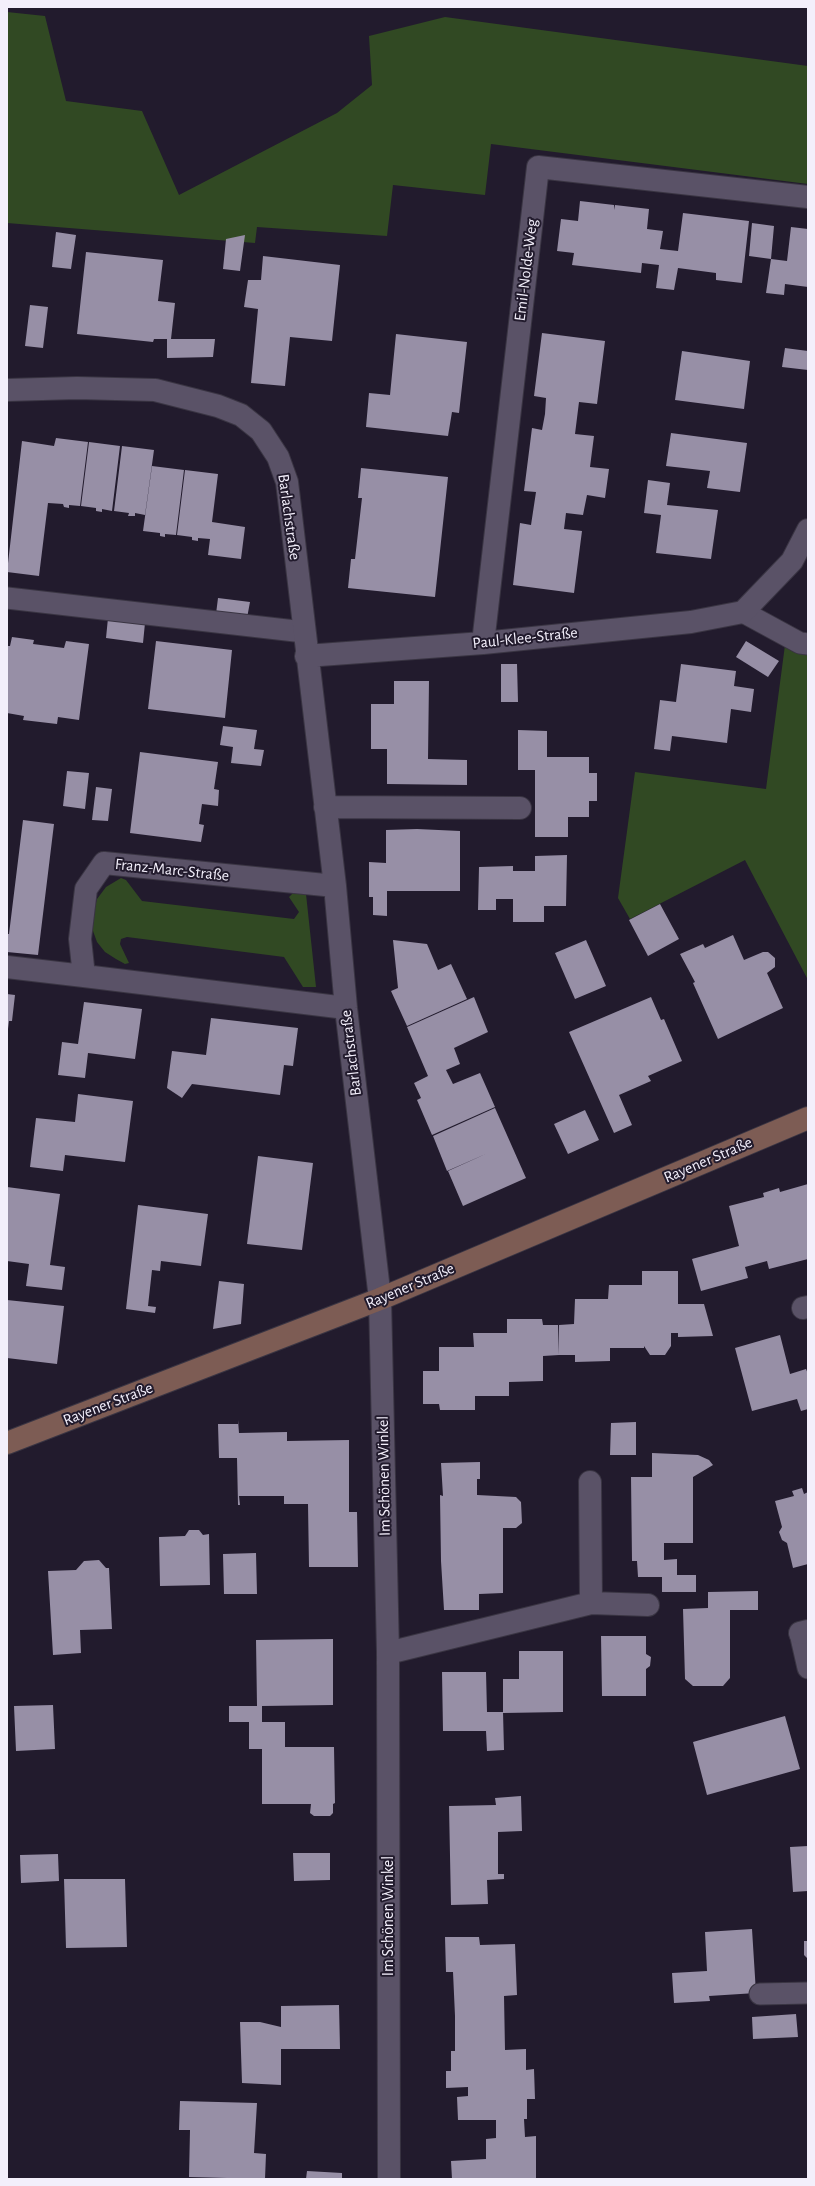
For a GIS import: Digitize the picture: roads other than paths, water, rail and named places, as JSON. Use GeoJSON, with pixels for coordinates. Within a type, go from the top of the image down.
{"type":"FeatureCollection","features":[{"type":"Feature","properties":{"kind":"street","name":"Emil-Nolde-Weg"},"geometry":{"type":"LineString","coordinates":[[483,643],[538,167],[808,197]]}},
{"type":"Feature","properties":{"kind":"street","name":"Barlachstraße"},"geometry":{"type":"LineString","coordinates":[[7,390],[77,388],[155,390],[218,406],[241,415],[261,431],[278,456],[287,482],[306,656],[335,886],[346,1008],[380,1299]]}},
{"type":"Feature","properties":{"kind":"street"},"geometry":{"type":"LineString","coordinates":[[743,612],[792,561],[808,530]]}},
{"type":"Feature","properties":{"kind":"street","name":"Paul-Klee-Straße"},"geometry":{"type":"LineString","coordinates":[[306,656],[483,643],[691,622],[743,612]]}},
{"type":"Feature","properties":{"kind":"street"},"geometry":{"type":"LineString","coordinates":[[325,807],[520,808]]}},
{"type":"Feature","properties":{"kind":"street","name":"Franz-Marc-Straße"},"geometry":{"type":"LineString","coordinates":[[84,976],[80,939],[86,889],[104,863],[335,886]]}},
{"type":"Feature","properties":{"kind":"street"},"geometry":{"type":"LineString","coordinates":[[7,967],[346,1008]]}},
{"type":"Feature","properties":{"kind":"street","name":"Rayener Straße"},"geometry":{"type":"LineString","coordinates":[[7,1443],[380,1299],[808,1118]]}},
{"type":"Feature","properties":{"kind":"street","name":"Im Schönen Winkel"},"geometry":{"type":"LineString","coordinates":[[380,1299],[388,1653],[389,2179]]}},
{"type":"Feature","properties":{"kind":"street"},"geometry":{"type":"LineString","coordinates":[[590,1482],[591,1603]]}},
{"type":"Feature","properties":{"kind":"street"},"geometry":{"type":"LineString","coordinates":[[388,1653],[591,1603],[648,1605]]}},
{"type":"Feature","properties":{"kind":"lane"},"geometry":{"type":"LineString","coordinates":[[7,598],[304,632]]}},
{"type":"Feature","properties":{"kind":"lane"},"geometry":{"type":"LineString","coordinates":[[743,612],[800,643],[808,644]]}},
{"type":"Feature","properties":{"kind":"lane"},"geometry":{"type":"LineString","coordinates":[[804,1632],[808,1668]]}},
{"type":"Feature","properties":{"kind":"lane"},"geometry":{"type":"LineString","coordinates":[[760,1994],[808,1993]]}}]}
